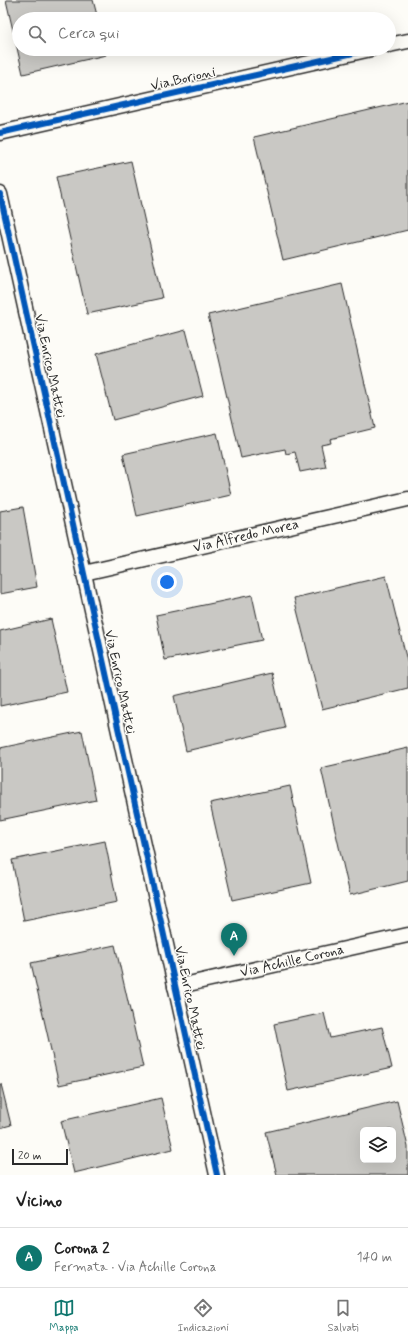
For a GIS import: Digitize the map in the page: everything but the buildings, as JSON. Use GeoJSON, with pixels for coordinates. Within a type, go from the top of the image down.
{"type":"FeatureCollection","features":[{"type":"Feature","properties":{"kind":"street"},"geometry":{"type":"LineString","coordinates":[[396,44],[408,41]]}},
{"type":"Feature","properties":{"kind":"street","name":"Via Borioni"},"geometry":{"type":"LineString","coordinates":[[0,132],[340,56]]}},
{"type":"Feature","properties":{"kind":"street","name":"Via Enrico Mattei"},"geometry":{"type":"LineString","coordinates":[[0,194],[217,1175]]}},
{"type":"Feature","properties":{"kind":"street","name":"Via Alfredo Morea"},"geometry":{"type":"LineString","coordinates":[[84,573],[408,499]]}},
{"type":"Feature","properties":{"kind":"street","name":"Via Achille Corona"},"geometry":{"type":"LineString","coordinates":[[176,987],[408,935]]}},
{"type":"Feature","properties":{"kind":"cycle path"},"geometry":{"type":"LineString","coordinates":[[0,133],[340,56]]}},
{"type":"Feature","properties":{"kind":"cycle path"},"geometry":{"type":"LineString","coordinates":[[0,194],[217,1175]]}},
{"type":"Feature","properties":{"kind":"place","name":"Corona 2"},"geometry":{"type":"Point","coordinates":[234,956]}}]}
